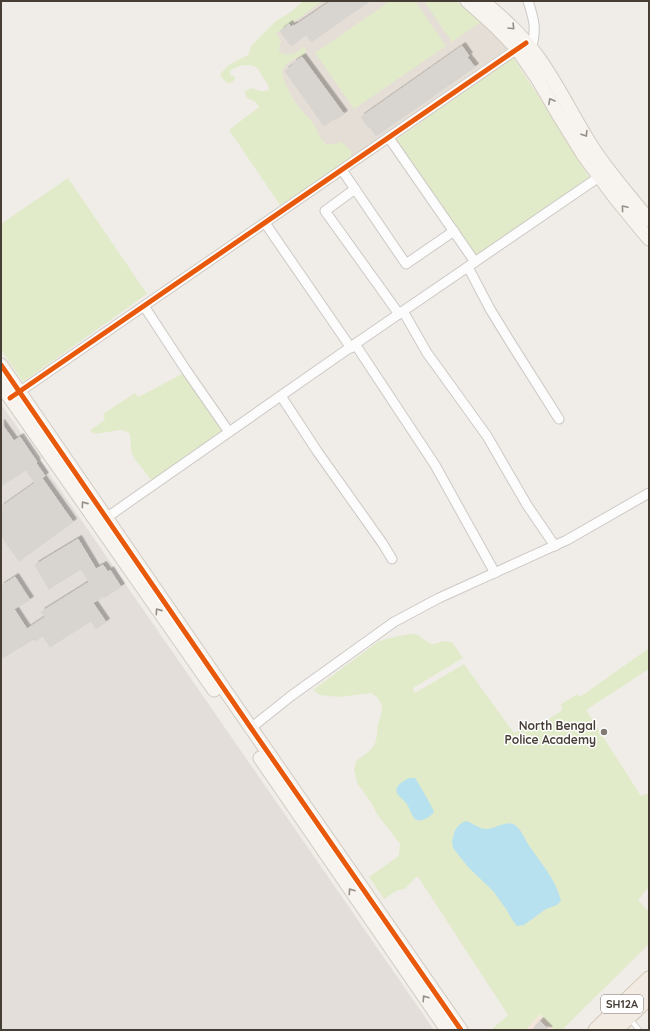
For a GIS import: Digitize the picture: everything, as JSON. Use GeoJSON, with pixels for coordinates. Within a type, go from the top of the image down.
{"type":"FeatureCollection","features":[{"type":"Feature","properties":{"kind":"main road","name":"SH12A"},"geometry":{"type":"LineString","coordinates":[[596,1030],[649,979]]}},
{"type":"Feature","properties":{"kind":"main road","name":"SH12A"},"geometry":{"type":"LineString","coordinates":[[615,1030],[649,997]]}},
{"type":"Feature","properties":{"kind":"street"},"geometry":{"type":"LineString","coordinates":[[467,1],[496,27],[525,47]]}},
{"type":"Feature","properties":{"kind":"street"},"geometry":{"type":"LineString","coordinates":[[483,1],[508,23],[525,47],[538,78],[571,136],[604,173],[625,192],[649,220]]}},
{"type":"Feature","properties":{"kind":"street"},"geometry":{"type":"LineString","coordinates":[[15,395],[342,170],[525,47],[535,38],[534,21],[528,1]]}},
{"type":"Feature","properties":{"kind":"street"},"geometry":{"type":"LineString","coordinates":[[389,138],[454,231],[471,264],[490,309],[559,419]]}},
{"type":"Feature","properties":{"kind":"street"},"geometry":{"type":"LineString","coordinates":[[342,170],[406,264],[454,231]]}},
{"type":"Feature","properties":{"kind":"street"},"geometry":{"type":"LineString","coordinates":[[604,173],[649,238]]}},
{"type":"Feature","properties":{"kind":"street"},"geometry":{"type":"LineString","coordinates":[[106,518],[604,173]]}},
{"type":"Feature","properties":{"kind":"street"},"geometry":{"type":"LineString","coordinates":[[355,189],[325,211],[401,313],[427,353],[487,436],[527,505],[555,546]]}},
{"type":"Feature","properties":{"kind":"street"},"geometry":{"type":"LineString","coordinates":[[265,223],[353,346],[435,465],[495,573]]}},
{"type":"Feature","properties":{"kind":"street"},"geometry":{"type":"LineString","coordinates":[[144,306],[230,432]]}},
{"type":"Feature","properties":{"kind":"street"},"geometry":{"type":"LineString","coordinates":[[1,365],[15,395],[447,1030]]}},
{"type":"Feature","properties":{"kind":"street"},"geometry":{"type":"LineString","coordinates":[[1,385],[15,395],[106,518],[461,1030]]}},
{"type":"Feature","properties":{"kind":"street"},"geometry":{"type":"LineString","coordinates":[[281,396],[317,451],[392,559]]}},
{"type":"Feature","properties":{"kind":"street"},"geometry":{"type":"LineString","coordinates":[[251,728],[291,696],[394,622],[439,598],[567,540],[649,494]]}},
{"type":"Feature","properties":{"kind":"lane"},"geometry":{"type":"LineString","coordinates":[[629,1018],[640,1030]]}},
{"type":"Feature","properties":{"kind":"shaded area"},"geometry":{"type":"Polygon","coordinates":[[[318,1],[456,1],[486,27],[507,49],[336,168],[254,45],[318,1]]]}},
{"type":"Feature","properties":{"kind":"shaded area"},"geometry":{"type":"Polygon","coordinates":[[[1,404],[434,1030],[1,1030],[1,404]]]}},
{"type":"Feature","properties":{"kind":"shaded area"},"geometry":{"type":"Polygon","coordinates":[[[540,1014],[555,1030],[525,1030],[540,1014]]]}},
{"type":"Feature","properties":{"kind":"green space"},"geometry":{"type":"Polygon","coordinates":[[[303,1],[322,1],[276,33],[281,41],[279,51],[282,54],[295,53],[303,47],[306,50],[305,54],[289,62],[285,66],[283,69],[284,79],[292,97],[312,122],[325,143],[328,145],[341,142],[351,152],[351,159],[280,205],[229,130],[259,107],[256,102],[247,98],[245,92],[250,88],[266,91],[269,90],[268,85],[258,69],[251,65],[239,66],[230,71],[230,75],[234,76],[235,79],[230,83],[226,82],[220,74],[230,64],[248,55],[251,46],[276,21],[292,11],[303,1]]]}},
{"type":"Feature","properties":{"kind":"green space"},"geometry":{"type":"Polygon","coordinates":[[[390,1],[415,1],[446,46],[354,109],[315,53],[390,1]]]}},
{"type":"Feature","properties":{"kind":"green space"},"geometry":{"type":"Polygon","coordinates":[[[424,1],[456,1],[481,22],[452,42],[424,1]]]}},
{"type":"Feature","properties":{"kind":"green space"},"geometry":{"type":"Polygon","coordinates":[[[513,57],[590,179],[476,258],[394,141],[513,57]]]}},
{"type":"Feature","properties":{"kind":"green space"},"geometry":{"type":"Polygon","coordinates":[[[68,178],[147,294],[23,382],[1,350],[1,224],[68,178]]]}},
{"type":"Feature","properties":{"kind":"green space"},"geometry":{"type":"Polygon","coordinates":[[[184,373],[223,431],[152,481],[134,458],[131,451],[130,435],[128,432],[121,430],[94,434],[90,430],[105,420],[103,414],[135,393],[138,397],[184,373]]]}},
{"type":"Feature","properties":{"kind":"green space"},"geometry":{"type":"Polygon","coordinates":[[[411,634],[418,635],[429,643],[434,644],[444,641],[452,642],[463,658],[413,688],[415,693],[464,664],[514,733],[534,721],[540,725],[562,710],[561,704],[578,694],[580,697],[649,648],[649,669],[586,710],[641,796],[649,793],[649,887],[638,900],[649,912],[649,944],[562,1030],[555,1030],[540,1014],[525,1030],[492,1030],[508,1015],[418,877],[415,878],[405,889],[398,890],[384,899],[369,877],[399,855],[400,844],[377,814],[357,783],[354,769],[356,761],[373,747],[376,741],[382,710],[381,703],[377,697],[371,693],[339,697],[320,695],[313,690],[379,641],[411,634]]]}},
{"type":"Feature","properties":{"kind":"water"},"geometry":{"type":"Polygon","coordinates":[[[409,778],[416,779],[434,812],[429,817],[422,820],[415,819],[412,816],[405,801],[399,796],[396,790],[399,785],[409,778]]]}},
{"type":"Feature","properties":{"kind":"water"},"geometry":{"type":"Polygon","coordinates":[[[466,821],[483,829],[489,829],[510,823],[518,827],[555,884],[561,900],[559,903],[546,909],[524,925],[517,926],[493,891],[468,867],[453,848],[452,841],[455,830],[460,824],[466,821]]]}},
{"type":"Feature","properties":{"kind":"building"},"geometry":{"type":"Polygon","coordinates":[[[331,1],[370,1],[311,42],[306,35],[291,46],[280,31],[289,24],[291,27],[294,26],[331,1]]]}},
{"type":"Feature","properties":{"kind":"building"},"geometry":{"type":"Polygon","coordinates":[[[462,46],[469,56],[467,57],[475,67],[376,136],[361,117],[462,46]]]}},
{"type":"Feature","properties":{"kind":"building"},"geometry":{"type":"Polygon","coordinates":[[[302,57],[344,114],[324,126],[285,71],[302,57]]]}},
{"type":"Feature","properties":{"kind":"building"},"geometry":{"type":"Polygon","coordinates":[[[1,423],[14,441],[20,437],[45,476],[42,478],[73,522],[19,561],[1,536],[1,507],[35,483],[26,470],[1,486],[1,423]]]}},
{"type":"Feature","properties":{"kind":"building"},"geometry":{"type":"Polygon","coordinates":[[[78,539],[96,569],[103,565],[108,572],[110,570],[121,587],[93,603],[106,622],[96,629],[91,621],[50,647],[43,636],[35,641],[34,639],[1,659],[1,586],[15,577],[30,600],[14,609],[27,629],[45,617],[41,612],[89,582],[81,569],[49,589],[35,565],[78,539]]]}},
{"type":"Feature","properties":{"kind":"building"},"geometry":{"type":"Polygon","coordinates":[[[540,1021],[549,1030],[532,1030],[540,1021]]]}},
{"type":"Feature","properties":{"kind":"cycle path"},"geometry":{"type":"LineString","coordinates":[[10,398],[526,43]]}},
{"type":"Feature","properties":{"kind":"cycle path"},"geometry":{"type":"LineString","coordinates":[[1,365],[461,1030]]}},
{"type":"Feature","properties":{"kind":"place","name":"North Bengal Police Academy"},"geometry":{"type":"Point","coordinates":[604,732]}}]}
